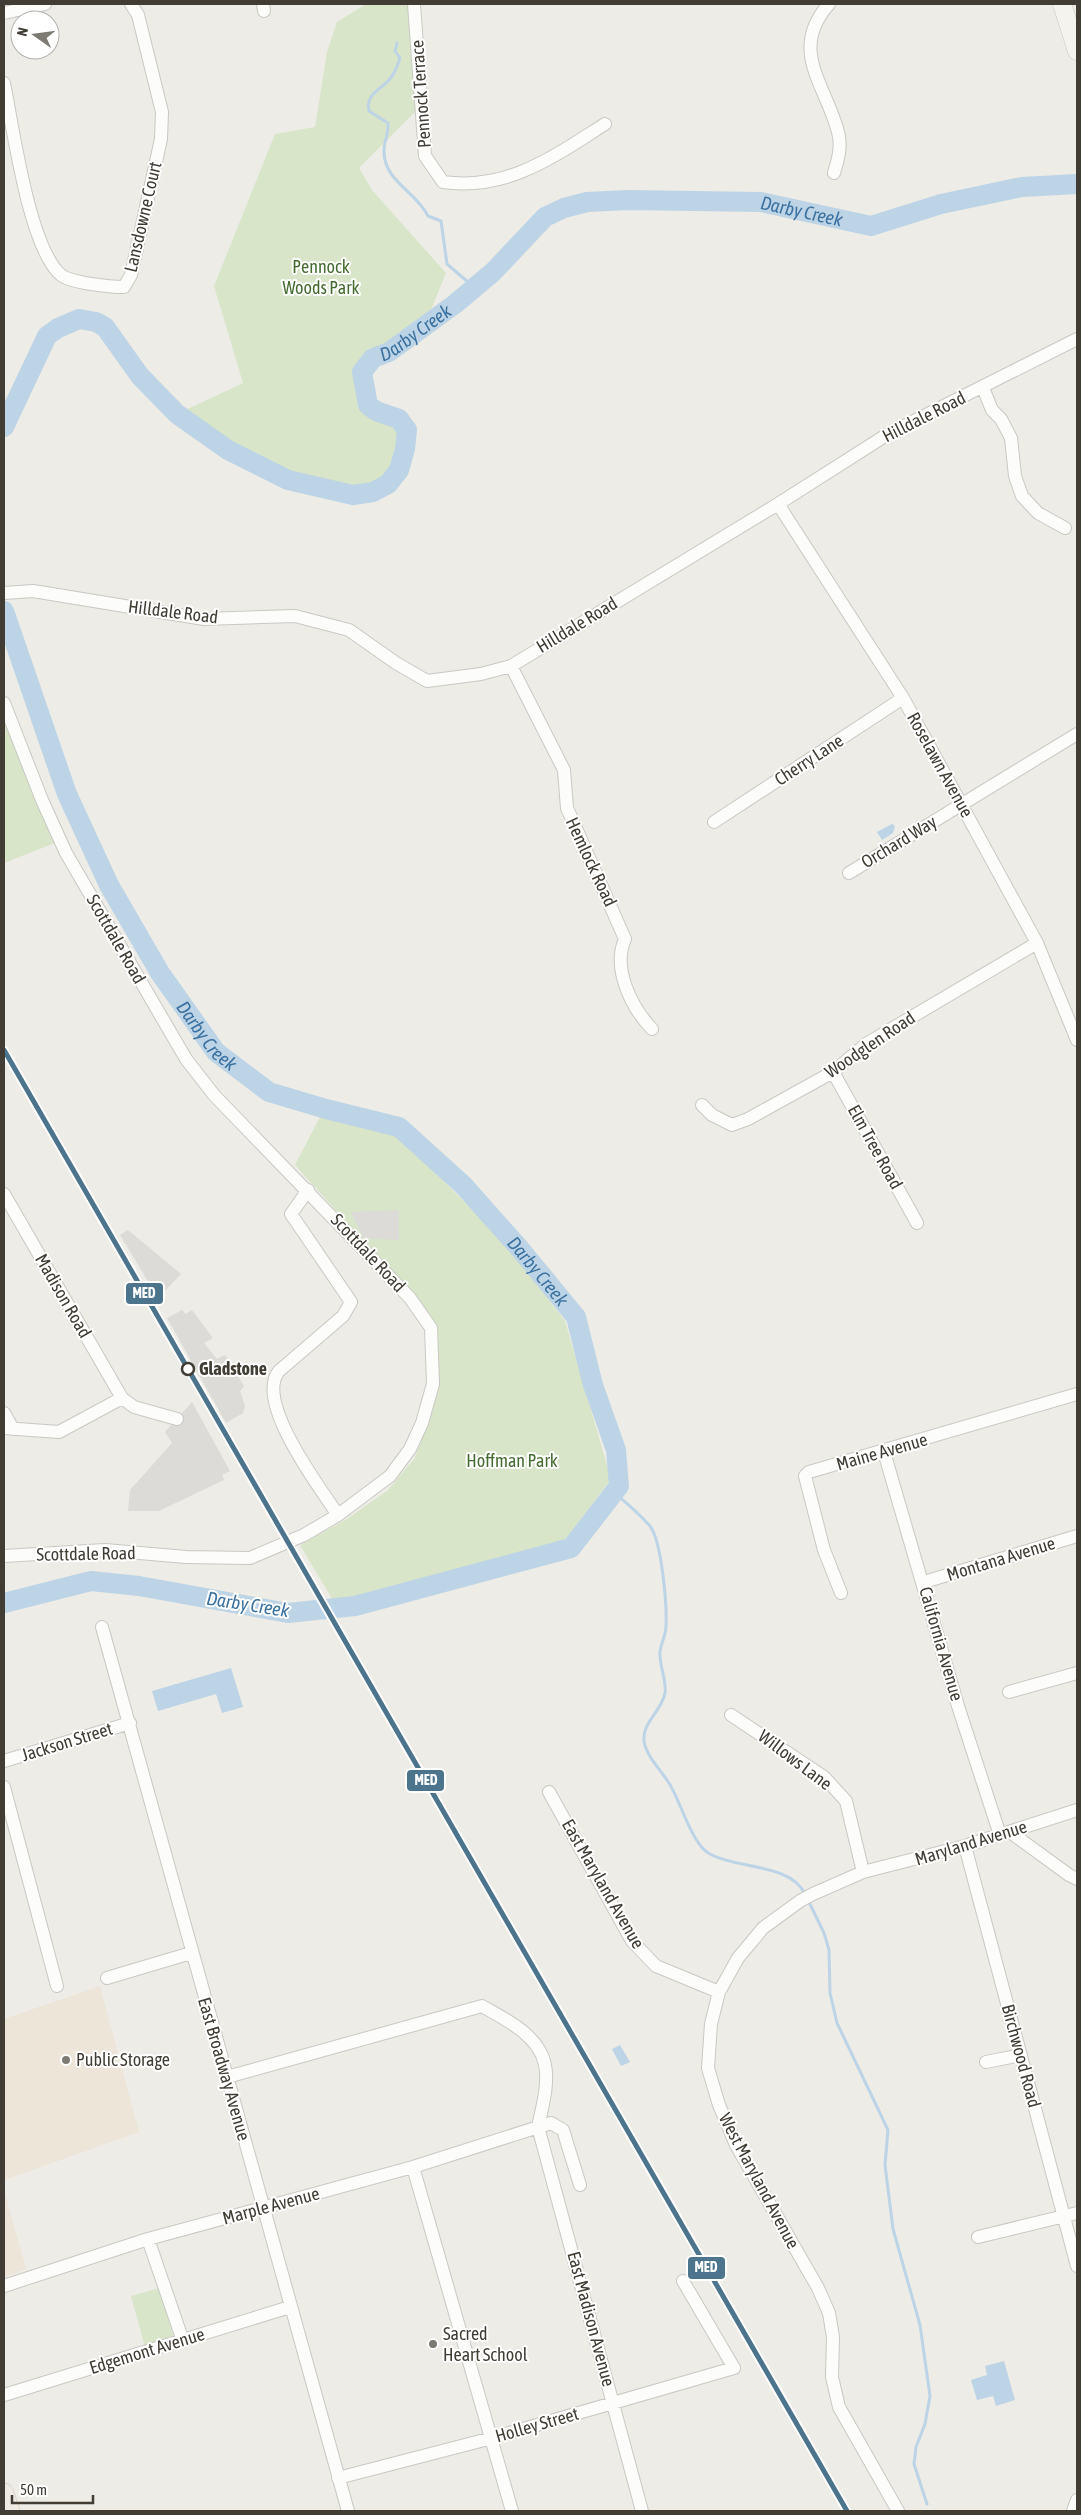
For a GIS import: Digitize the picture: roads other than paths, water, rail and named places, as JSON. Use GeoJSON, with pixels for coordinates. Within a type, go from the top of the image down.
{"type":"FeatureCollection","features":[{"type":"Feature","properties":{"kind":"main road"},"geometry":{"type":"LineString","coordinates":[[4,2493],[10,2511]]}},
{"type":"Feature","properties":{"kind":"street"},"geometry":{"type":"LineString","coordinates":[[4,13],[45,4]]}},
{"type":"Feature","properties":{"kind":"street","name":"Lansdowne Court"},"geometry":{"type":"LineString","coordinates":[[4,83],[34,225],[49,263],[63,277],[111,287],[124,287],[131,275],[161,139],[162,112],[138,15],[131,4]]}},
{"type":"Feature","properties":{"kind":"street","name":"Pennock Terrace"},"geometry":{"type":"LineString","coordinates":[[414,4],[425,156],[443,182],[464,185],[512,177],[538,166],[605,124]]}},
{"type":"Feature","properties":{"kind":"street"},"geometry":{"type":"LineString","coordinates":[[829,4],[812,28],[812,61],[838,132],[840,153],[834,173]]}},
{"type":"Feature","properties":{"kind":"street"},"geometry":{"type":"LineString","coordinates":[[1062,4],[1077,51]]}},
{"type":"Feature","properties":{"kind":"street","name":"Hilldale Road"},"geometry":{"type":"LineString","coordinates":[[4,593],[33,591],[204,619],[295,616],[349,630],[396,663],[427,681],[481,674],[511,666],[778,504],[888,434],[983,388],[1077,339]]}},
{"type":"Feature","properties":{"kind":"street"},"geometry":{"type":"LineString","coordinates":[[983,388],[992,410],[1001,418],[1011,438],[1015,476],[1022,496],[1038,513],[1065,528]]}},
{"type":"Feature","properties":{"kind":"street","name":"Roselawn Avenue"},"geometry":{"type":"LineString","coordinates":[[778,504],[903,698],[1037,943],[1077,1040]]}},
{"type":"Feature","properties":{"kind":"street","name":"Hemlock Road"},"geometry":{"type":"LineString","coordinates":[[511,666],[564,770],[567,808],[626,939],[620,950],[624,980],[644,1020],[652,1029]]}},
{"type":"Feature","properties":{"kind":"street","name":"Cherry Lane"},"geometry":{"type":"LineString","coordinates":[[714,822],[903,698]]}},
{"type":"Feature","properties":{"kind":"street","name":"Scottdale Road"},"geometry":{"type":"LineString","coordinates":[[4,703],[42,800],[66,853],[186,1059],[214,1094],[410,1298],[431,1328],[433,1384],[422,1423],[410,1449],[390,1476],[338,1515],[304,1536],[250,1558],[186,1557],[105,1550],[4,1556]]}},
{"type":"Feature","properties":{"kind":"street","name":"Orchard Way"},"geometry":{"type":"LineString","coordinates":[[849,873],[1077,734]]}},
{"type":"Feature","properties":{"kind":"street","name":"Woodglen Road"},"geometry":{"type":"LineString","coordinates":[[702,1105],[712,1115],[732,1125],[748,1119],[833,1072],[866,1044],[1037,943]]}},
{"type":"Feature","properties":{"kind":"street","name":"Elm Tree Road"},"geometry":{"type":"LineString","coordinates":[[833,1072],[917,1223]]}},
{"type":"Feature","properties":{"kind":"street"},"geometry":{"type":"LineString","coordinates":[[308,1190],[291,1214],[351,1302],[343,1316],[321,1333],[274,1376],[274,1394],[279,1415],[298,1456],[338,1515]]}},
{"type":"Feature","properties":{"kind":"street","name":"Madison Road"},"geometry":{"type":"LineString","coordinates":[[4,1194],[122,1398]]}},
{"type":"Feature","properties":{"kind":"street","name":"Maine Avenue"},"geometry":{"type":"LineString","coordinates":[[841,1593],[824,1550],[805,1476],[809,1472],[884,1452],[1077,1394]]}},
{"type":"Feature","properties":{"kind":"street"},"geometry":{"type":"LineString","coordinates":[[4,1413],[8,1428],[59,1432],[122,1398],[134,1406],[177,1419]]}},
{"type":"Feature","properties":{"kind":"street","name":"California Avenue"},"geometry":{"type":"LineString","coordinates":[[884,1452],[924,1582],[958,1706],[1005,1834]]}},
{"type":"Feature","properties":{"kind":"street","name":"Montana Avenue"},"geometry":{"type":"LineString","coordinates":[[924,1582],[1077,1536]]}},
{"type":"Feature","properties":{"kind":"street","name":"East Broadway Avenue"},"geometry":{"type":"LineString","coordinates":[[102,1627],[130,1723],[191,1953],[348,2511]]}},
{"type":"Feature","properties":{"kind":"street"},"geometry":{"type":"LineString","coordinates":[[1009,1692],[1077,1673]]}},
{"type":"Feature","properties":{"kind":"street","name":"Willows Lane"},"geometry":{"type":"LineString","coordinates":[[731,1715],[824,1777],[846,1801],[863,1872]]}},
{"type":"Feature","properties":{"kind":"street","name":"Jackson Street"},"geometry":{"type":"LineString","coordinates":[[4,1761],[130,1723]]}},
{"type":"Feature","properties":{"kind":"street"},"geometry":{"type":"LineString","coordinates":[[4,1787],[57,1986]]}},
{"type":"Feature","properties":{"kind":"street","name":"East Maryland Avenue"},"geometry":{"type":"LineString","coordinates":[[549,1792],[632,1941],[643,1954],[656,1966],[719,1992]]}},
{"type":"Feature","properties":{"kind":"street","name":"Maryland Avenue"},"geometry":{"type":"LineString","coordinates":[[863,1872],[965,1846],[1077,1810]]}},
{"type":"Feature","properties":{"kind":"street"},"geometry":{"type":"LineString","coordinates":[[1005,1834],[1069,1876],[1077,1879]]}},
{"type":"Feature","properties":{"kind":"street","name":"Birchwood Road"},"geometry":{"type":"LineString","coordinates":[[965,1846],[1077,2266]]}},
{"type":"Feature","properties":{"kind":"street","name":"West Maryland Avenue"},"geometry":{"type":"LineString","coordinates":[[863,1872],[800,1901],[763,1928],[738,1958],[719,1992],[711,2024],[708,2068],[719,2105],[736,2144],[830,2313],[833,2337],[832,2377],[839,2407],[898,2511]]}},
{"type":"Feature","properties":{"kind":"street"},"geometry":{"type":"LineString","coordinates":[[107,1978],[191,1953]]}},
{"type":"Feature","properties":{"kind":"street"},"geometry":{"type":"LineString","coordinates":[[227,2077],[482,2006],[511,2022],[530,2038],[539,2051],[545,2065],[544,2095],[538,2127]]}},
{"type":"Feature","properties":{"kind":"street"},"geometry":{"type":"LineString","coordinates":[[986,2062],[1021,2055]]}},
{"type":"Feature","properties":{"kind":"street","name":"Marple Avenue"},"geometry":{"type":"LineString","coordinates":[[4,2286],[148,2239],[413,2167],[551,2122],[563,2130],[580,2184]]}},
{"type":"Feature","properties":{"kind":"street","name":"East Madison Avenue"},"geometry":{"type":"LineString","coordinates":[[538,2127],[642,2511]]}},
{"type":"Feature","properties":{"kind":"street"},"geometry":{"type":"LineString","coordinates":[[413,2167],[512,2511]]}},
{"type":"Feature","properties":{"kind":"street"},"geometry":{"type":"LineString","coordinates":[[978,2237],[1077,2213]]}},
{"type":"Feature","properties":{"kind":"street"},"geometry":{"type":"LineString","coordinates":[[148,2239],[182,2341]]}},
{"type":"Feature","properties":{"kind":"street","name":"Holley Street"},"geometry":{"type":"LineString","coordinates":[[338,2478],[492,2438],[734,2368],[683,2281]]}},
{"type":"Feature","properties":{"kind":"street","name":"Edgemont Avenue"},"geometry":{"type":"LineString","coordinates":[[4,2395],[290,2307]]}},
{"type":"Feature","properties":{"kind":"street"},"geometry":{"type":"LineString","coordinates":[[1073,2511],[1077,2500]]}},
{"type":"Feature","properties":{"kind":"water"},"geometry":{"type":"Polygon","coordinates":[[[892,824],[895,826],[893,833],[882,840],[877,832],[892,824]]]}},
{"type":"Feature","properties":{"kind":"water"},"geometry":{"type":"Polygon","coordinates":[[[231,1668],[243,1707],[222,1713],[216,1694],[158,1711],[152,1691],[231,1668]]]}},
{"type":"Feature","properties":{"kind":"water"},"geometry":{"type":"Polygon","coordinates":[[[620,2045],[630,2062],[621,2066],[612,2049],[620,2045]]]}},
{"type":"Feature","properties":{"kind":"water"},"geometry":{"type":"Polygon","coordinates":[[[1004,2361],[1015,2400],[996,2406],[993,2396],[977,2400],[971,2380],[987,2375],[985,2366],[1004,2361]]]}},
{"type":"Feature","properties":{"kind":"waterway"},"geometry":{"type":"LineString","coordinates":[[397,43],[395,51],[400,58],[397,67],[389,80],[371,97],[368,105],[369,111],[388,123],[384,150],[385,161],[389,170],[394,178],[423,207],[428,216],[441,221],[447,264],[475,288]]}},
{"type":"Feature","properties":{"kind":"waterway","name":"Darby Creek"},"geometry":{"type":"LineString","coordinates":[[4,427],[47,336],[58,328],[79,319],[96,322],[105,327],[140,376],[177,414],[228,450],[288,480],[353,495],[373,492],[388,484],[399,470],[405,449],[407,430],[399,419],[376,411],[368,405],[362,372],[373,358],[389,352],[455,304],[493,272],[545,217],[564,208],[587,202],[628,200],[761,202],[871,226],[941,204],[1022,187],[1077,184]]}},
{"type":"Feature","properties":{"kind":"waterway","name":"Darby Creek"},"geometry":{"type":"LineString","coordinates":[[4,611],[67,794],[109,885],[160,973],[216,1052],[269,1092],[326,1109],[399,1127],[463,1185],[520,1249],[576,1317],[593,1385],[616,1450],[619,1486],[571,1548],[355,1606],[288,1613],[139,1586],[91,1581],[4,1603]]}},
{"type":"Feature","properties":{"kind":"waterway"},"geometry":{"type":"LineString","coordinates":[[614,1492],[650,1526],[658,1546],[663,1574],[666,1626],[660,1657],[665,1693],[646,1728],[644,1734],[645,1747],[669,1783],[692,1833],[704,1849],[721,1859],[762,1868],[787,1877],[798,1884],[805,1894]]}},
{"type":"Feature","properties":{"kind":"waterway"},"geometry":{"type":"LineString","coordinates":[[808,1900],[824,1933],[829,1950],[830,1993],[837,2023],[888,2130],[885,2165],[893,2229],[920,2325],[930,2396],[925,2424],[916,2447],[914,2464],[927,2504]]}},
{"type":"Feature","properties":{"kind":"place","name":"Gladstone"},"geometry":{"type":"Point","coordinates":[188,1369]}},
{"type":"Feature","properties":{"kind":"place","name":"Public Storage"},"geometry":{"type":"Point","coordinates":[66,2060]}},
{"type":"Feature","properties":{"kind":"place","name":"Sacred Heart School"},"geometry":{"type":"Point","coordinates":[433,2344]}},
{"type":"Feature","properties":{"kind":"park label","name":"Pennock Woods Park"},"geometry":{"type":"Point","coordinates":[321,277]}},
{"type":"Feature","properties":{"kind":"park label","name":"Hoffman Park"},"geometry":{"type":"Point","coordinates":[512,1461]}}]}
